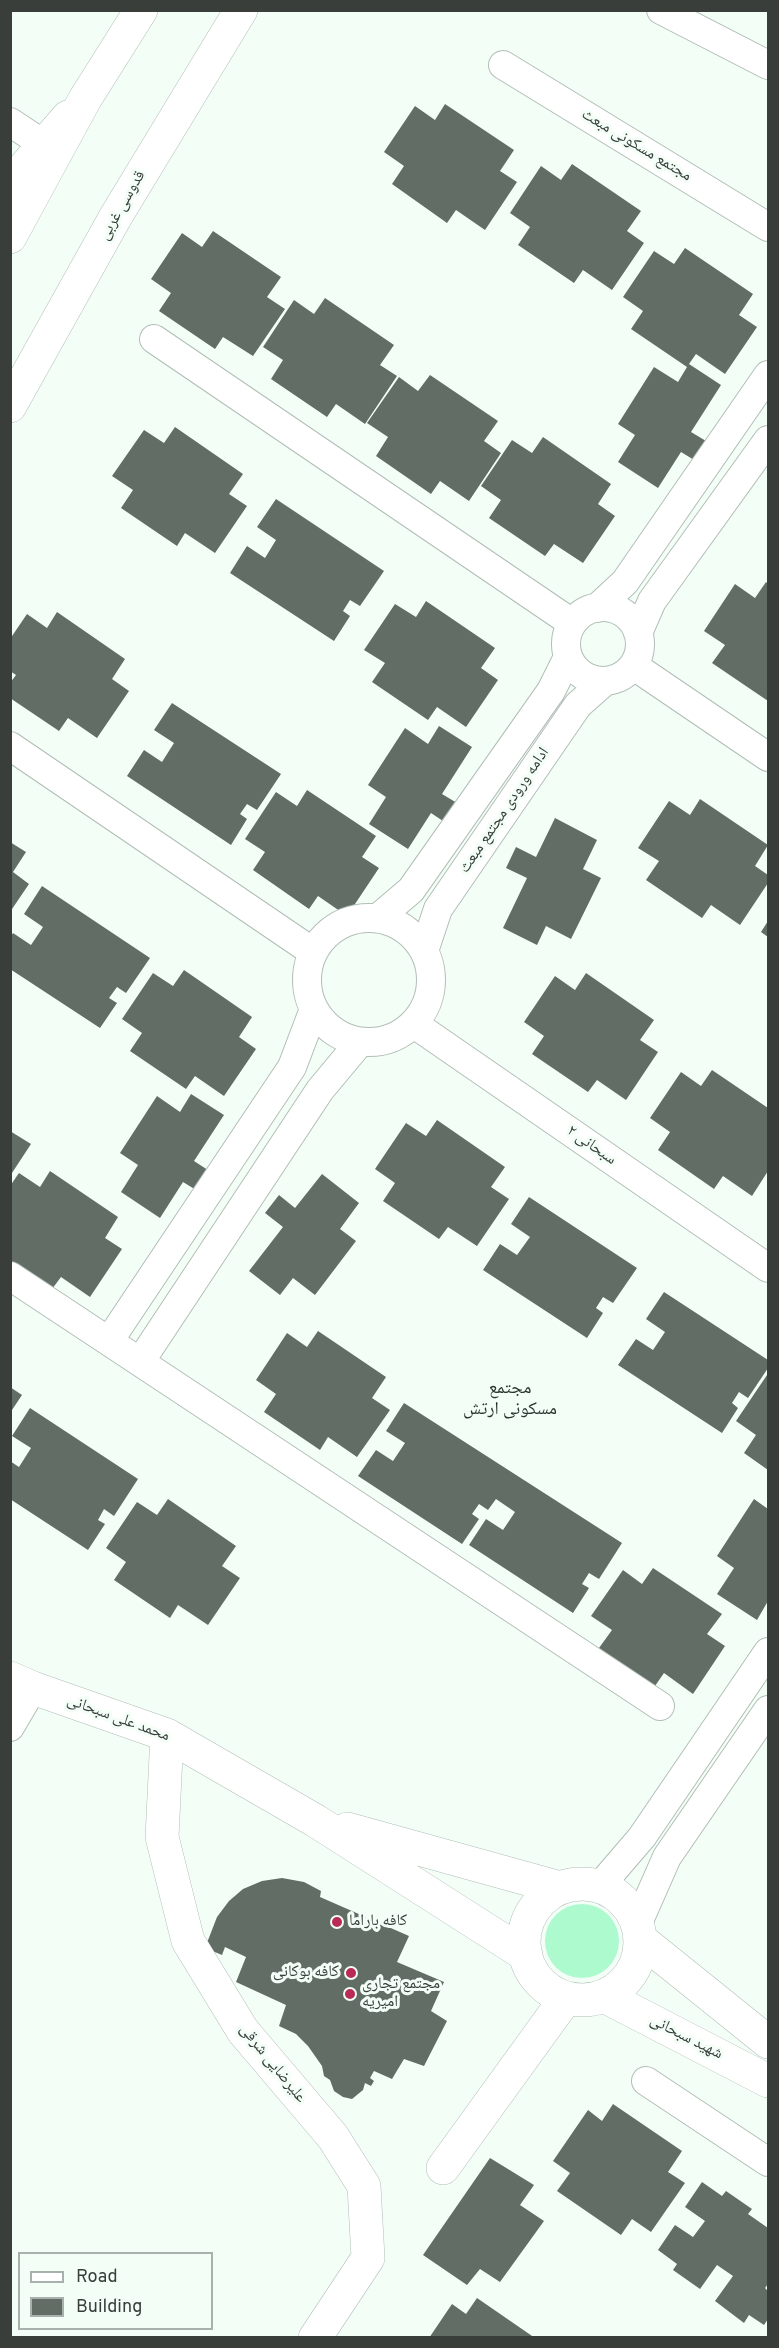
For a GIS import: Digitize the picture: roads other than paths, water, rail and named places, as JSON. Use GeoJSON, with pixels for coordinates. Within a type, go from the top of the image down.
{"type":"FeatureCollection","features":[{"type":"Feature","properties":{"kind":"street"},"geometry":{"type":"LineString","coordinates":[[10,237],[85,99],[141,10]]}},
{"type":"Feature","properties":{"kind":"street","name":"قدوسی غربی"},"geometry":{"type":"LineString","coordinates":[[10,406],[116,216],[241,10]]}},
{"type":"Feature","properties":{"kind":"street"},"geometry":{"type":"LineString","coordinates":[[661,10],[768,65]]}},
{"type":"Feature","properties":{"kind":"street","name":"مجتمع مسکونی مبعث"},"geometry":{"type":"LineString","coordinates":[[503,64],[768,227]]}},
{"type":"Feature","properties":{"kind":"street"},"geometry":{"type":"LineString","coordinates":[[10,184],[85,99]]}},
{"type":"Feature","properties":{"kind":"street"},"geometry":{"type":"LineString","coordinates":[[10,122],[43,144]]}},
{"type":"Feature","properties":{"kind":"street"},"geometry":{"type":"LineString","coordinates":[[154,339],[572,623]]}},
{"type":"Feature","properties":{"kind":"street"},"geometry":{"type":"LineString","coordinates":[[597,608],[617,610],[626,615],[638,633],[640,644],[634,666],[626,674],[604,682],[582,675],[574,668],[568,657],[566,646],[572,623],[579,616],[597,608],[625,582],[768,375]]}},
{"type":"Feature","properties":{"kind":"street"},"geometry":{"type":"LineString","coordinates":[[638,633],[652,601],[767,443],[735,424]]}},
{"type":"Feature","properties":{"kind":"street"},"geometry":{"type":"LineString","coordinates":[[378,918],[411,890],[551,691],[568,657]]}},
{"type":"Feature","properties":{"kind":"street"},"geometry":{"type":"LineString","coordinates":[[634,666],[768,757]]}},
{"type":"Feature","properties":{"kind":"street","name":"ادامه ورودی مجتمع مبعث"},"geometry":{"type":"LineString","coordinates":[[424,951],[438,909],[578,705],[604,682]]}},
{"type":"Feature","properties":{"kind":"street"},"geometry":{"type":"LineString","coordinates":[[10,746],[313,952]]}},
{"type":"Feature","properties":{"kind":"street"},"geometry":{"type":"LineString","coordinates":[[358,918],[378,918],[397,924],[413,935],[424,951],[431,970],[431,989],[425,1008],[414,1024],[398,1035],[380,1042],[360,1042],[342,1036],[326,1025],[314,1009],[308,990],[308,971],[313,952],[325,936],[340,924],[358,918]]}},
{"type":"Feature","properties":{"kind":"street"},"geometry":{"type":"LineString","coordinates":[[109,1341],[292,1067],[314,1009]]}},
{"type":"Feature","properties":{"kind":"street","name":"سبحانی ۲"},"geometry":{"type":"LineString","coordinates":[[414,1024],[768,1268]]}},
{"type":"Feature","properties":{"kind":"street"},"geometry":{"type":"LineString","coordinates":[[140,1362],[320,1090],[360,1042]]}},
{"type":"Feature","properties":{"kind":"street"},"geometry":{"type":"LineString","coordinates":[[10,1276],[660,1706]]}},
{"type":"Feature","properties":{"kind":"street"},"geometry":{"type":"LineString","coordinates":[[600,1886],[642,1838],[768,1652]]}},
{"type":"Feature","properties":{"kind":"street"},"geometry":{"type":"LineString","coordinates":[[10,1727],[22,1683]]}},
{"type":"Feature","properties":{"kind":"street","name":"محمد علی سبحانی"},"geometry":{"type":"LineString","coordinates":[[22,1683],[167,1735],[316,1821],[526,1955]]}},
{"type":"Feature","properties":{"kind":"street"},"geometry":{"type":"LineString","coordinates":[[638,1932],[667,1857],[768,1710]]}},
{"type":"Feature","properties":{"kind":"street","name":"علیرضایی شرقی"},"geometry":{"type":"LineString","coordinates":[[167,1735],[162,1837],[188,1941],[243,2031],[333,2137],[364,2186],[368,2258],[315,2337]]}},
{"type":"Feature","properties":{"kind":"street","name":"محمد علی سبحانی"},"geometry":{"type":"LineString","coordinates":[[316,1821],[560,1888]]}},
{"type":"Feature","properties":{"kind":"street"},"geometry":{"type":"LineString","coordinates":[[580,1884],[600,1886],[616,1895],[629,1908],[638,1932],[639,1954],[632,1971],[620,1986],[604,1996],[585,2000],[566,1998],[548,1989],[534,1974],[526,1955],[524,1935],[530,1915],[543,1899],[560,1888],[580,1884]]}},
{"type":"Feature","properties":{"kind":"street"},"geometry":{"type":"LineString","coordinates":[[638,1932],[768,2042]]}},
{"type":"Feature","properties":{"kind":"street","name":"شهید سبحانی"},"geometry":{"type":"LineString","coordinates":[[604,1996],[768,2081]]}},
{"type":"Feature","properties":{"kind":"street"},"geometry":{"type":"LineString","coordinates":[[443,2168],[566,1998]]}},
{"type":"Feature","properties":{"kind":"street"},"geometry":{"type":"LineString","coordinates":[[646,2081],[768,2162]]}},
{"type":"Feature","properties":{"kind":"place","name":"کافه باراما"},"geometry":{"type":"Point","coordinates":[337,1922]}},
{"type":"Feature","properties":{"kind":"place","name":"کافه بوکانی"},"geometry":{"type":"Point","coordinates":[351,1973]}},
{"type":"Feature","properties":{"kind":"place","name":"مجتمع تجاری امیریه"},"geometry":{"type":"Point","coordinates":[350,1994]}},
{"type":"Feature","properties":{"kind":"district","name":"مجتمع مسکونی ارتش"},"geometry":{"type":"Point","coordinates":[510,1399]}}]}
